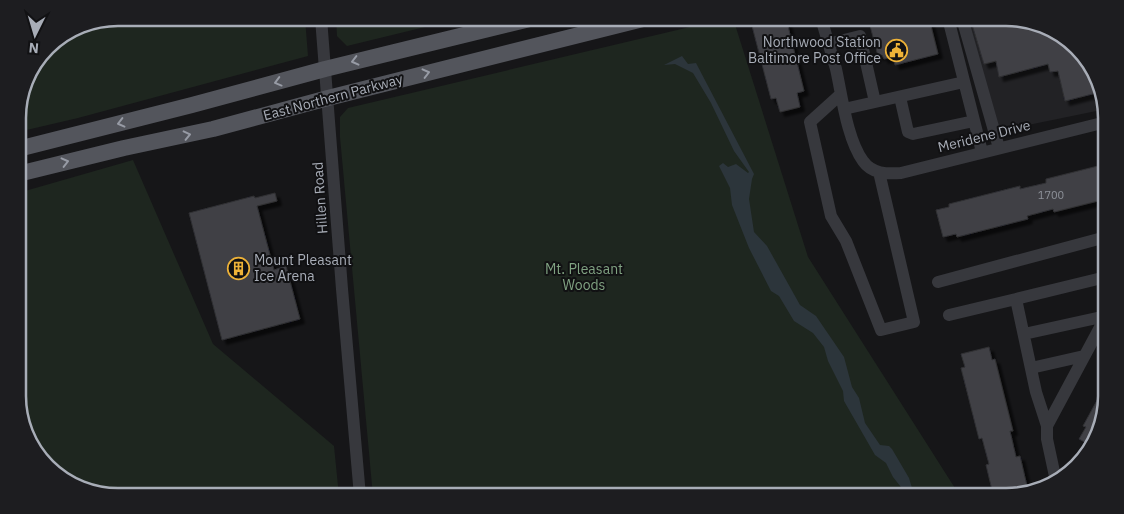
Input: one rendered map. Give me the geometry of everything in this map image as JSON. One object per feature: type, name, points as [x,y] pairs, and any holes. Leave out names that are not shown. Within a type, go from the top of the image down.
[{"type":"main road","name":"East Northern Parkway","points":[[26,147],[326,69],[501,26]]},
{"type":"main road","name":"East Northern Parkway","points":[[26,172],[105,152],[214,129],[328,98],[615,26]]},
{"type":"street","name":"Hillen Road","points":[[322,26],[340,271],[359,488]]},
{"type":"street","points":[[823,26],[841,94],[844,109],[857,150],[864,162],[875,170],[914,322],[881,330],[846,241],[831,216],[810,122],[841,94]]},
{"type":"street","points":[[950,26],[982,152]]},
{"type":"street","points":[[964,26],[999,148]]},
{"type":"street","points":[[828,44],[860,36],[875,102]]},
{"type":"street","points":[[844,109],[964,82]]},
{"type":"street","points":[[900,97],[908,132],[913,134],[974,121]]},
{"type":"street","name":"Meridene Drive","points":[[875,170],[888,174],[901,173],[1098,124]]},
{"type":"street","points":[[938,282],[1098,239]]},
{"type":"street","points":[[949,315],[1098,279]]},
{"type":"street","points":[[1016,299],[1036,392],[1048,426]]},
{"type":"street","points":[[1024,334],[1098,318]]},
{"type":"street","points":[[1054,473],[1047,439],[1048,426],[1098,331]]},
{"type":"street","points":[[1031,368],[1084,356]]},
{"type":"shaded area","points":[[968,26],[1023,28],[1041,33],[1062,45],[1079,62],[1091,83],[1097,111],[994,132]]},
{"type":"shaded area","points":[[682,56],[688,64],[696,63],[754,174],[749,199],[754,232],[767,246],[800,305],[816,316],[844,357],[852,387],[859,398],[865,423],[880,445],[889,446],[892,449],[909,478],[912,488],[902,488],[893,477],[886,463],[875,455],[844,401],[843,391],[828,361],[824,347],[813,333],[794,321],[779,296],[771,291],[749,248],[732,205],[730,188],[719,166],[723,163],[728,167],[736,164],[749,172],[734,151],[711,103],[693,73],[675,64],[664,65]]},
{"type":"green space","points":[[119,26],[306,26],[308,56],[26,130],[29,95],[33,83],[45,62],[47,60],[60,60],[60,47],[83,33],[95,29]]},
{"type":"green space","points":[[336,26],[429,26],[347,46],[337,36]]},
{"type":"green space","name":"Mt. Pleasant Woods","points":[[694,26],[736,26],[808,257],[955,488],[372,488],[340,137],[340,117],[348,108]]},
{"type":"green space","points":[[133,160],[213,344],[334,446],[338,488],[107,487],[83,481],[62,469],[53,461],[45,452],[33,431],[27,407],[26,191]]},
{"type":"building","points":[[752,26],[788,26],[804,91],[797,93],[800,107],[780,112],[776,98],[771,99]]},
{"type":"building","name":"Northwood Station Baltimore Post Office","points":[[870,26],[931,26],[938,54],[895,65],[893,57],[884,59],[882,55],[878,56]]},
{"type":"building","points":[[973,26],[1005,26],[1035,31],[1062,45],[1071,53],[1085,72],[1094,93],[1065,101],[1058,71],[1050,72],[1048,64],[999,77],[996,61],[984,64]]},
{"type":"building","points":[[1098,166],[1098,201],[1054,212],[1053,209],[1027,216],[1028,219],[957,237],[956,234],[943,237],[936,210],[949,207],[949,204],[1020,186],[1020,189],[1046,183],[1046,179]]},
{"type":"building","name":"Mount Pleasant Ice Arena","points":[[275,193],[277,201],[257,206],[274,270],[286,266],[300,319],[222,340],[189,213],[254,196],[255,198]]},
{"type":"building","points":[[989,347],[992,360],[995,359],[1013,431],[1010,431],[1016,457],[1020,456],[1027,485],[1011,488],[992,488],[986,465],[989,464],[982,438],[979,439],[961,368],[965,367],[961,354]]},
{"type":"building","points":[[1098,399],[1093,425],[1085,442],[1079,439],[1086,427],[1083,426]]},
{"type":"place","name":"Northwood Station Baltimore Post Office","points":[[897,50]]},
{"type":"place","name":"Mount Pleasant Ice Arena","points":[[238,268]]}]
